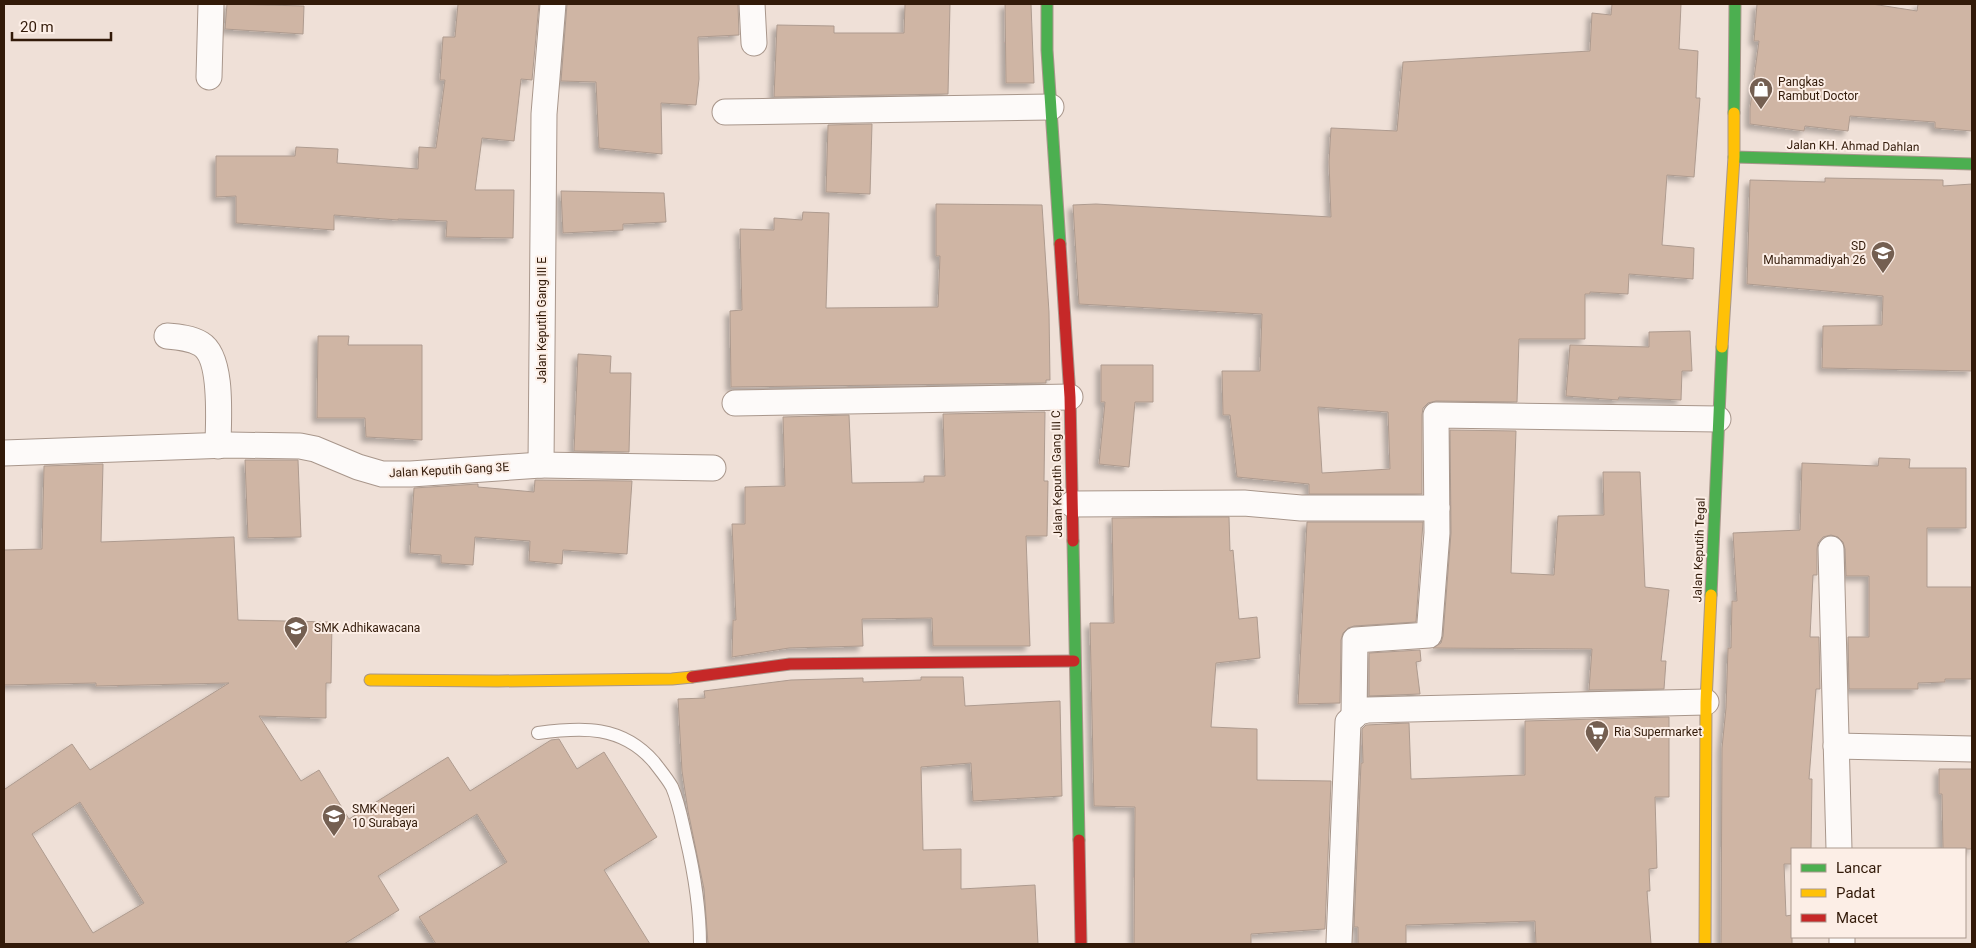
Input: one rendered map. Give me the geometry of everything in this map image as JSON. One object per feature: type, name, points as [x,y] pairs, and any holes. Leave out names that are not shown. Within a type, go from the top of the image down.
[{"type":"street","points":[[209,77],[211,4]]},
{"type":"street","name":"Jalan Keputih Gang III E","points":[[541,465],[544,114],[553,4]]},
{"type":"street","points":[[752,4],[754,43]]},
{"type":"street","name":"Jalan Keputih Gang III C","points":[[1047,4],[1051,107],[1070,397],[1081,944]]},
{"type":"street","name":"Jalan Keputih Tegal","points":[[1705,944],[1706,702],[1718,419],[1734,158],[1735,4]]},
{"type":"street","points":[[725,112],[1051,107]]},
{"type":"street","name":"Jalan KH. Ahmad Dahlan","points":[[1734,158],[1913,161],[1972,164]]},
{"type":"street","points":[[167,336],[188,339],[203,345],[208,352],[215,369],[218,446]]},
{"type":"street","points":[[735,403],[1070,397]]},
{"type":"street","points":[[1354,716],[1355,640],[1429,635],[1437,533],[1436,415],[1718,419]]},
{"type":"street","name":"Jalan Keputih Gang 3E","points":[[4,453],[218,446],[300,446],[382,474],[411,474],[541,465]]},
{"type":"street","points":[[541,465],[713,468]]},
{"type":"street","points":[[1072,504],[1235,503],[1301,508],[1437,508]]},
{"type":"street","points":[[1831,549],[1839,848]]},
{"type":"street","points":[[370,680],[672,679],[790,664],[1074,661]]},
{"type":"street","points":[[1339,942],[1348,722],[1354,716],[1367,710],[1706,702]]},
{"type":"street","points":[[1836,746],[1972,749]]},
{"type":"lane","points":[[538,733],[582,728],[620,736],[649,756],[662,771],[671,785],[677,800],[690,857],[700,930],[700,944]]},
{"type":"building","points":[[227,4],[304,6],[303,34],[225,29]]},
{"type":"building","points":[[458,4],[539,4],[532,80],[521,79],[514,141],[482,138],[475,190],[514,190],[513,238],[446,237],[447,221],[398,220],[334,215],[334,230],[236,223],[236,196],[216,197],[216,156],[295,156],[296,147],[338,149],[337,163],[418,169],[419,147],[436,148],[445,80],[440,80],[443,37],[455,37]]},
{"type":"building","points":[[567,4],[738,4],[739,35],[698,37],[699,79],[696,105],[661,103],[662,154],[599,148],[596,82],[561,81]]},
{"type":"building","points":[[905,4],[950,4],[948,94],[774,97],[777,25],[834,26],[834,33],[904,33]]},
{"type":"building","points":[[1005,4],[1031,4],[1034,83],[1006,83]]},
{"type":"building","points":[[1612,4],[1681,4],[1679,49],[1698,51],[1696,98],[1700,98],[1694,177],[1667,175],[1662,245],[1694,248],[1693,279],[1629,274],[1628,294],[1590,292],[1590,294],[1585,294],[1585,339],[1519,339],[1517,402],[1436,401],[1428,403],[1423,408],[1422,415],[1422,494],[1309,494],[1309,484],[1237,477],[1230,415],[1223,415],[1222,371],[1260,371],[1262,314],[1079,304],[1073,205],[1096,204],[1331,217],[1329,162],[1331,128],[1397,131],[1403,62],[1590,51],[1592,13],[1611,15]],"holes":[[[1318,407],[1388,412],[1390,469],[1322,473]]]},
{"type":"building","points":[[1757,4],[1872,4],[1917,11],[1918,4],[1972,4],[1972,131],[1935,128],[1935,122],[1850,116],[1848,131],[1805,126],[1804,131],[1750,124],[1750,108],[1759,41],[1754,41]]},
{"type":"building","points":[[872,124],[870,194],[826,192],[828,125]]},
{"type":"building","points":[[1825,178],[1943,180],[1943,186],[1972,184],[1972,371],[1822,368],[1823,326],[1882,325],[1883,296],[1747,284],[1750,180],[1825,182]]},
{"type":"building","points":[[561,191],[664,193],[666,222],[623,224],[623,230],[563,233]]},
{"type":"building","points":[[936,204],[1042,205],[1049,312],[1050,380],[1046,380],[1046,383],[731,387],[730,311],[742,310],[740,229],[774,230],[774,218],[802,220],[803,212],[829,213],[826,308],[938,307],[940,256],[936,256]]},
{"type":"building","points":[[1690,331],[1692,371],[1682,371],[1681,400],[1619,397],[1618,400],[1566,396],[1570,345],[1649,347],[1649,332]]},
{"type":"building","points":[[318,336],[349,336],[348,345],[422,345],[422,440],[366,437],[365,418],[317,418]]},
{"type":"building","points":[[578,354],[611,356],[610,373],[631,373],[629,452],[574,451]]},
{"type":"building","points":[[1101,365],[1153,365],[1153,402],[1135,402],[1129,467],[1099,464],[1105,402],[1101,402]]},
{"type":"building","points":[[1045,412],[1044,481],[1048,481],[1047,536],[1026,536],[1030,646],[933,646],[932,618],[862,619],[863,646],[789,648],[732,657],[733,620],[736,620],[732,524],[745,524],[745,487],[785,486],[783,417],[849,415],[852,483],[924,482],[924,476],[945,476],[943,414]]},
{"type":"building","points":[[1450,430],[1516,431],[1511,573],[1554,575],[1558,516],[1604,515],[1603,472],[1640,472],[1645,587],[1669,590],[1661,661],[1666,661],[1664,689],[1589,690],[1592,649],[1433,648],[1441,643],[1443,636],[1451,533]]},
{"type":"building","points":[[1879,458],[1910,459],[1909,468],[1966,468],[1966,528],[1927,528],[1927,587],[1972,587],[1972,679],[1945,679],[1945,682],[1918,683],[1918,689],[1849,689],[1848,637],[1869,637],[1869,576],[1846,576],[1843,542],[1838,537],[1831,535],[1823,537],[1818,543],[1817,549],[1817,575],[1813,575],[1810,637],[1819,637],[1820,689],[1816,689],[1809,779],[1812,779],[1811,848],[1791,848],[1791,864],[1784,864],[1786,916],[1791,915],[1792,944],[1721,944],[1722,748],[1726,708],[1728,648],[1731,648],[1732,601],[1737,601],[1733,533],[1800,530],[1802,463],[1878,466]]},
{"type":"building","points":[[245,460],[298,460],[301,537],[248,538]]},
{"type":"building","name":"SMK Negeri 10 Surabaya","points":[[103,464],[101,542],[234,537],[238,620],[332,622],[331,683],[326,683],[326,718],[259,716],[301,781],[319,770],[349,819],[448,757],[470,791],[551,740],[559,739],[577,769],[604,752],[657,837],[604,870],[650,944],[436,944],[419,917],[507,862],[477,814],[378,876],[399,910],[344,944],[4,944],[4,788],[72,744],[90,770],[229,683],[96,686],[96,683],[4,685],[4,550],[42,549],[44,466]],"holes":[[[80,802],[144,903],[93,933],[32,834]]]},
{"type":"building","points":[[535,480],[632,481],[627,554],[563,550],[562,564],[529,561],[530,541],[475,537],[473,565],[441,563],[441,555],[410,553],[414,488],[478,484],[478,487],[534,492]]},
{"type":"building","points":[[1229,517],[1230,551],[1233,550],[1239,619],[1257,617],[1260,658],[1216,663],[1211,727],[1257,729],[1257,780],[1331,781],[1325,929],[1251,934],[1251,944],[1134,944],[1135,807],[1094,806],[1090,623],[1114,623],[1112,518]]},
{"type":"building","points":[[1307,522],[1423,522],[1416,622],[1354,626],[1348,628],[1343,633],[1341,640],[1340,703],[1298,704]]},
{"type":"building","points":[[1420,650],[1421,661],[1416,662],[1420,694],[1369,696],[1369,653]]},
{"type":"building","points":[[921,677],[963,677],[965,706],[1060,701],[1062,796],[973,801],[971,763],[921,767],[923,850],[961,849],[961,889],[1035,885],[1038,944],[708,944],[704,889],[682,771],[678,699],[705,698],[704,691],[791,680],[863,678],[863,682],[921,680]]},
{"type":"building","points":[[1669,717],[1669,797],[1655,797],[1657,868],[1649,869],[1650,891],[1647,891],[1651,944],[1536,944],[1535,921],[1406,925],[1406,944],[1358,944],[1358,927],[1354,927],[1361,763],[1363,763],[1362,729],[1366,725],[1409,723],[1411,779],[1525,775],[1525,721]]},
{"type":"building","points":[[1939,769],[1972,769],[1972,849],[1943,848],[1942,794],[1939,794]]},
{"type":"traffic: fast","points":[[1047,4],[1047,50],[1060,244]]},
{"type":"traffic: fast","points":[[1734,113],[1735,4]]},
{"type":"traffic: fast","points":[[1734,157],[1972,164]]},
{"type":"traffic: fast","points":[[1711,595],[1722,347]]},
{"type":"traffic: fast","points":[[1073,541],[1079,840]]},
{"type":"traffic: slow","points":[[1722,347],[1734,157],[1734,113]]},
{"type":"traffic: slow","points":[[1705,944],[1706,702],[1711,595]]},
{"type":"traffic: slow","points":[[370,680],[498,681],[672,679],[692,677]]},
{"type":"traffic: jam","points":[[1060,244],[1070,397],[1073,541]]},
{"type":"traffic: jam","points":[[692,677],[790,664],[1074,661]]},
{"type":"traffic: jam","points":[[1079,840],[1081,944]]},
{"type":"place","name":"Pangkas Rambut Doctor","points":[[1761,110]]},
{"type":"place","name":"SD Muhammadiyah 26","points":[[1883,274]]},
{"type":"place","name":"SMK Adhikawacana","points":[[296,649]]},
{"type":"place","name":"Ria Supermarket","points":[[1597,753]]},
{"type":"place","name":"SMK Negeri 10 Surabaya","points":[[334,837]]}]
